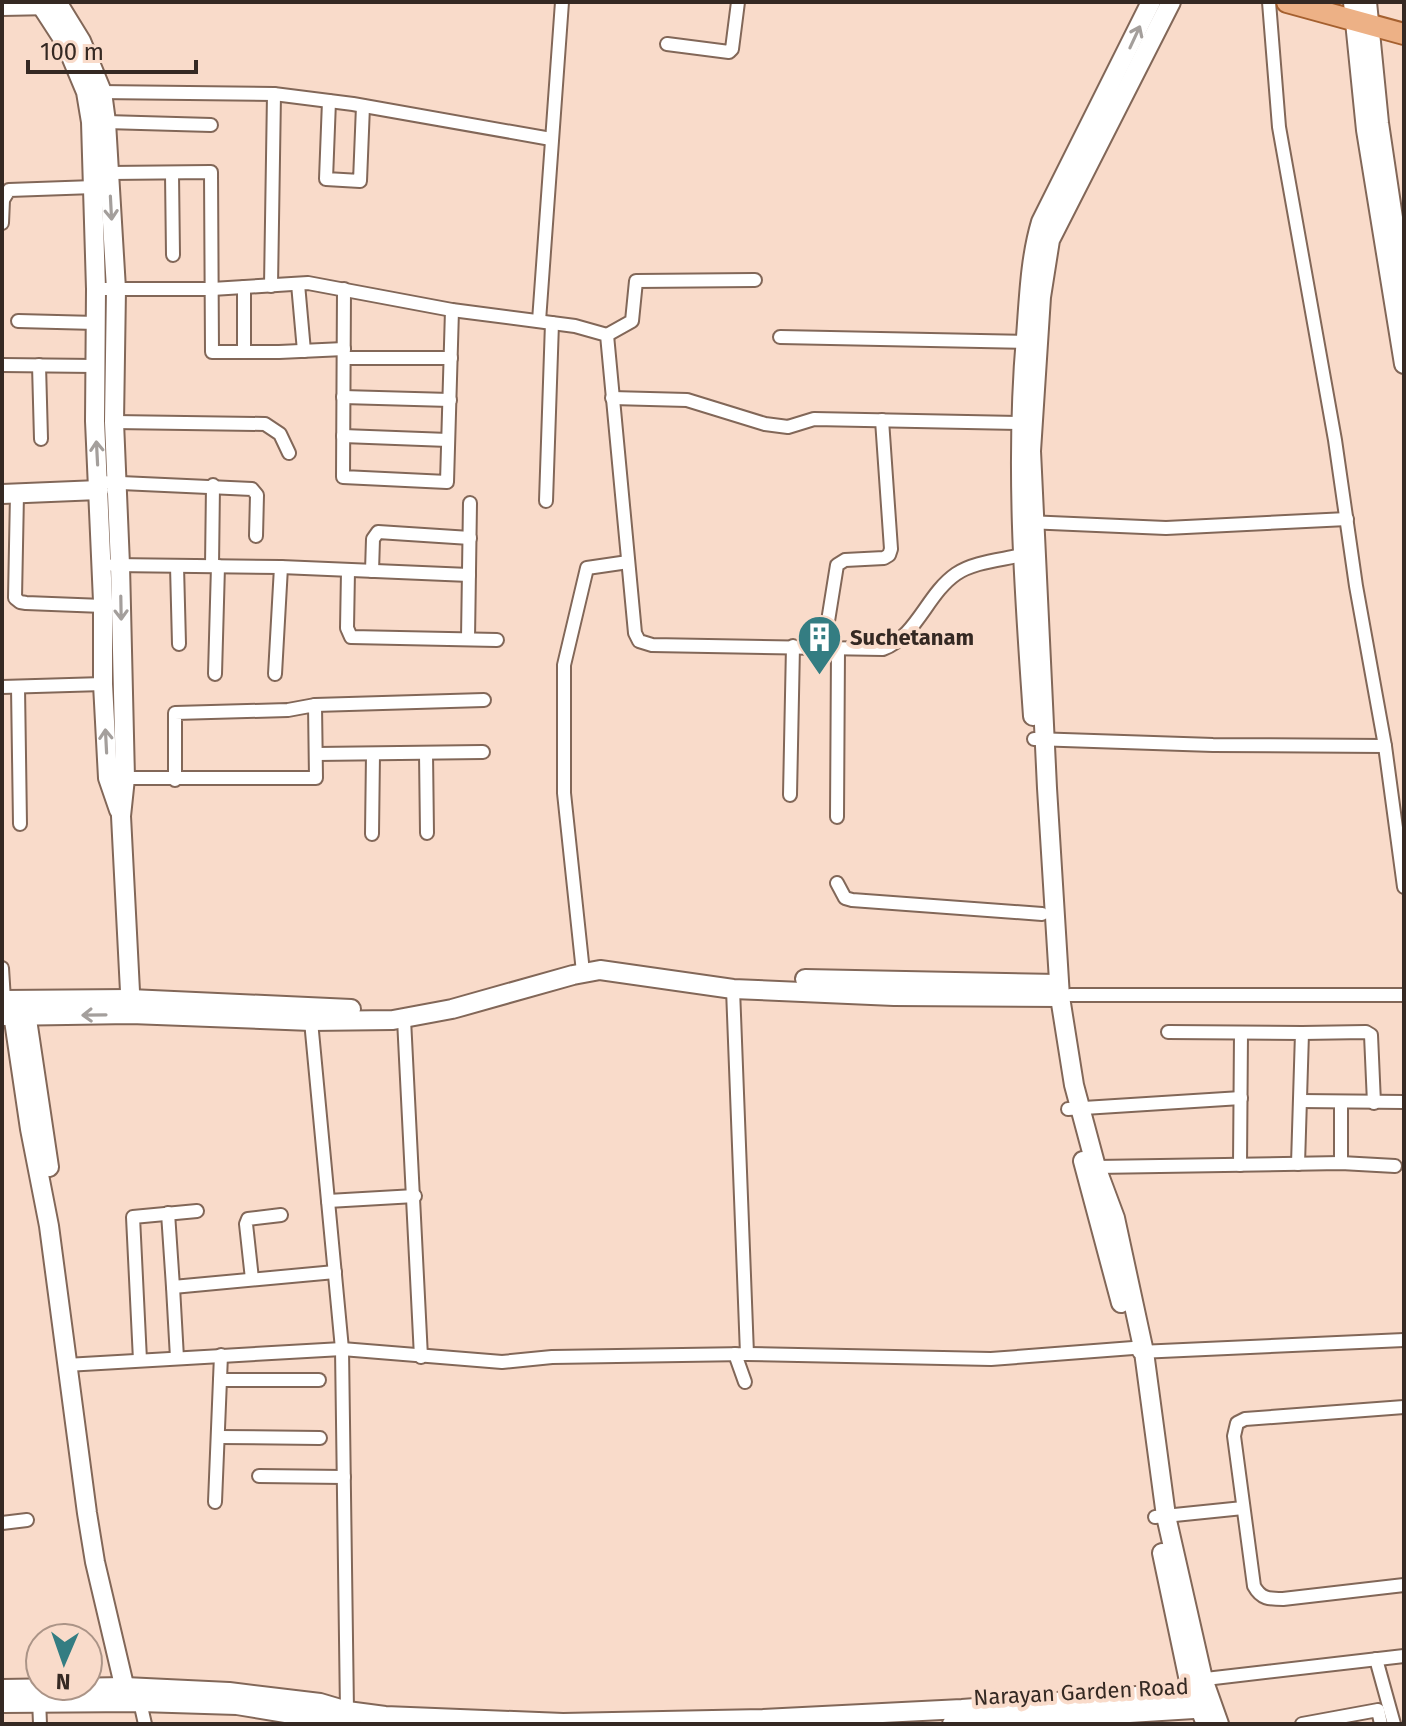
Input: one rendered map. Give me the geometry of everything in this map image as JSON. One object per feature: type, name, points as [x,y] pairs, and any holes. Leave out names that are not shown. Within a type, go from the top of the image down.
[{"type":"main road","points":[[1290,3],[1360,16],[1404,34]]},
{"type":"street","points":[[546,501],[546,322],[551,139],[562,2]]},
{"type":"street","points":[[667,44],[729,52],[732,49],[738,2]]},
{"type":"street","points":[[1057,991],[1020,423],[1032,263],[1041,222],[1151,2]]},
{"type":"street","points":[[1137,1351],[1074,1109],[1042,914],[1040,739],[1022,555],[1028,522],[1041,297],[1050,240],[1171,2]]},
{"type":"street","points":[[1269,2],[1279,127],[1385,746],[1404,887]]},
{"type":"street","points":[[1367,2],[1360,16],[1366,130],[1400,285],[1404,364]]},
{"type":"street","points":[[2,6],[49,4],[81,41],[94,92],[106,122],[116,289],[114,422],[105,485]]},
{"type":"street","points":[[94,92],[274,94],[363,106],[551,139]]},
{"type":"street","points":[[94,92],[91,122],[95,366],[111,565],[116,778]]},
{"type":"street","points":[[271,286],[274,94]]},
{"type":"street","points":[[329,101],[326,179],[360,181],[363,106]]},
{"type":"street","points":[[106,122],[211,125]]},
{"type":"street","points":[[109,173],[211,172],[212,352],[304,351],[451,358]]},
{"type":"street","points":[[172,174],[173,255]]},
{"type":"street","points":[[2,223],[3,200],[9,190],[94,187]]},
{"type":"street","points":[[96,289],[212,289],[298,284],[546,322],[607,335],[632,321],[636,281],[755,280]]},
{"type":"street","points":[[298,284],[304,351]]},
{"type":"street","points":[[244,287],[244,352]]},
{"type":"street","points":[[344,289],[343,477],[447,482],[452,310]]},
{"type":"street","points":[[18,321],[96,323]]},
{"type":"street","points":[[607,335],[635,633],[639,641],[652,645],[824,646],[868,650],[892,646],[954,575],[965,568],[1022,555]]},
{"type":"street","points":[[780,337],[1025,342]]},
{"type":"street","points":[[2,365],[95,366]]},
{"type":"street","points":[[39,365],[41,439]]},
{"type":"street","points":[[343,397],[450,400]]},
{"type":"street","points":[[612,398],[687,400],[765,424],[788,427],[814,419],[1020,423]]},
{"type":"street","points":[[824,646],[837,565],[845,560],[884,558],[891,549],[882,420]]},
{"type":"street","points":[[114,422],[265,424],[280,434],[289,453]]},
{"type":"street","points":[[343,436],[448,440]]},
{"type":"street","points":[[103,606],[26,603],[15,598],[10,494],[105,485],[213,485],[252,489],[256,492],[256,536]]},
{"type":"street","points":[[213,485],[215,674]]},
{"type":"street","points":[[468,639],[470,503]]},
{"type":"street","points":[[1028,522],[1166,528],[1347,519]]},
{"type":"street","points":[[372,571],[373,539],[378,532],[470,538]]},
{"type":"street","points":[[582,966],[564,793],[564,665],[587,568],[628,562]]},
{"type":"street","points":[[111,565],[281,567],[469,575]]},
{"type":"street","points":[[111,565],[103,606],[103,684],[121,816],[131,1007]]},
{"type":"street","points":[[177,566],[179,644]]},
{"type":"street","points":[[275,674],[281,567]]},
{"type":"street","points":[[348,571],[347,628],[351,637],[497,640]]},
{"type":"street","points":[[790,795],[793,646]]},
{"type":"street","points":[[837,817],[838,649]]},
{"type":"street","points":[[2,687],[103,684]]},
{"type":"street","points":[[18,687],[20,824]]},
{"type":"street","points":[[175,780],[175,713],[484,700]]},
{"type":"street","points":[[116,778],[316,778],[315,705]]},
{"type":"street","points":[[1040,739],[1213,745],[1385,746]]},
{"type":"street","points":[[316,754],[483,752]]},
{"type":"street","points":[[426,753],[427,833]]},
{"type":"street","points":[[372,834],[373,754]]},
{"type":"street","points":[[837,883],[845,898],[852,900],[1042,914]]},
{"type":"street","points":[[131,1007],[311,1021],[404,1019],[452,1009],[603,960],[747,978],[1057,991],[1404,995]]},
{"type":"street","points":[[12,1007],[398,1010],[582,966],[733,989],[894,996],[1057,991]]},
{"type":"street","points":[[2,968],[62,1247],[72,1364],[72,1420],[95,1562],[132,1694],[145,1724]]},
{"type":"street","points":[[733,989],[741,1354],[745,1382]]},
{"type":"street","points":[[404,1019],[421,1357]]},
{"type":"street","points":[[311,1021],[342,1349],[350,1718]]},
{"type":"street","points":[[1168,1032],[1366,1032],[1371,1035],[1374,1103]]},
{"type":"street","points":[[1240,1165],[1241,1033]]},
{"type":"street","points":[[1298,1164],[1302,1033]]},
{"type":"street","points":[[1074,1109],[1241,1098]]},
{"type":"street","points":[[1300,1101],[1404,1102]]},
{"type":"street","points":[[1341,1103],[1341,1163]]},
{"type":"street","points":[[1074,1109],[1115,1218],[1160,1516],[1204,1701]]},
{"type":"street","points":[[1096,1167],[1341,1163],[1395,1166]]},
{"type":"street","points":[[328,1201],[415,1196]]},
{"type":"street","points":[[140,1360],[133,1217],[197,1211]]},
{"type":"street","points":[[168,1213],[177,1358]]},
{"type":"street","points":[[252,1279],[248,1219],[281,1215]]},
{"type":"street","points":[[173,1287],[335,1272]]},
{"type":"street","points":[[72,1364],[342,1349],[502,1362],[568,1357],[741,1354],[991,1359],[1404,1340]]},
{"type":"street","points":[[215,1502],[221,1355]]},
{"type":"street","points":[[220,1380],[319,1380]]},
{"type":"street","points":[[1404,1407],[1252,1418],[1237,1423],[1234,1436],[1254,1586],[1264,1598],[1283,1599],[1404,1585]]},
{"type":"street","points":[[218,1437],[320,1438]]},
{"type":"street","points":[[259,1476],[344,1477]]},
{"type":"street","points":[[1160,1516],[1243,1508]]},
{"type":"street","points":[[2,1523],[27,1520]]},
{"type":"street","points":[[132,1694],[237,1705],[326,1723],[385,1716],[548,1722],[719,1721],[1204,1701],[1376,1659],[1404,1656]]},
{"type":"street","points":[[1376,1659],[1394,1724]]},
{"type":"street","points":[[2,1689],[24,1693]]},
{"type":"street","points":[[104,1694],[229,1692],[320,1703],[350,1718]]},
{"type":"street","points":[[2,1703],[24,1698]]},
{"type":"street","name":"Narayan Garden Road","points":[[952,1724],[1204,1701]]},
{"type":"street","points":[[39,1702],[40,1724]]},
{"type":"street","points":[[320,1703],[326,1723]]},
{"type":"street","points":[[1302,1724],[1378,1710],[1381,1724]]},
{"type":"place","name":"Suchetanam","points":[[819,676]]}]
